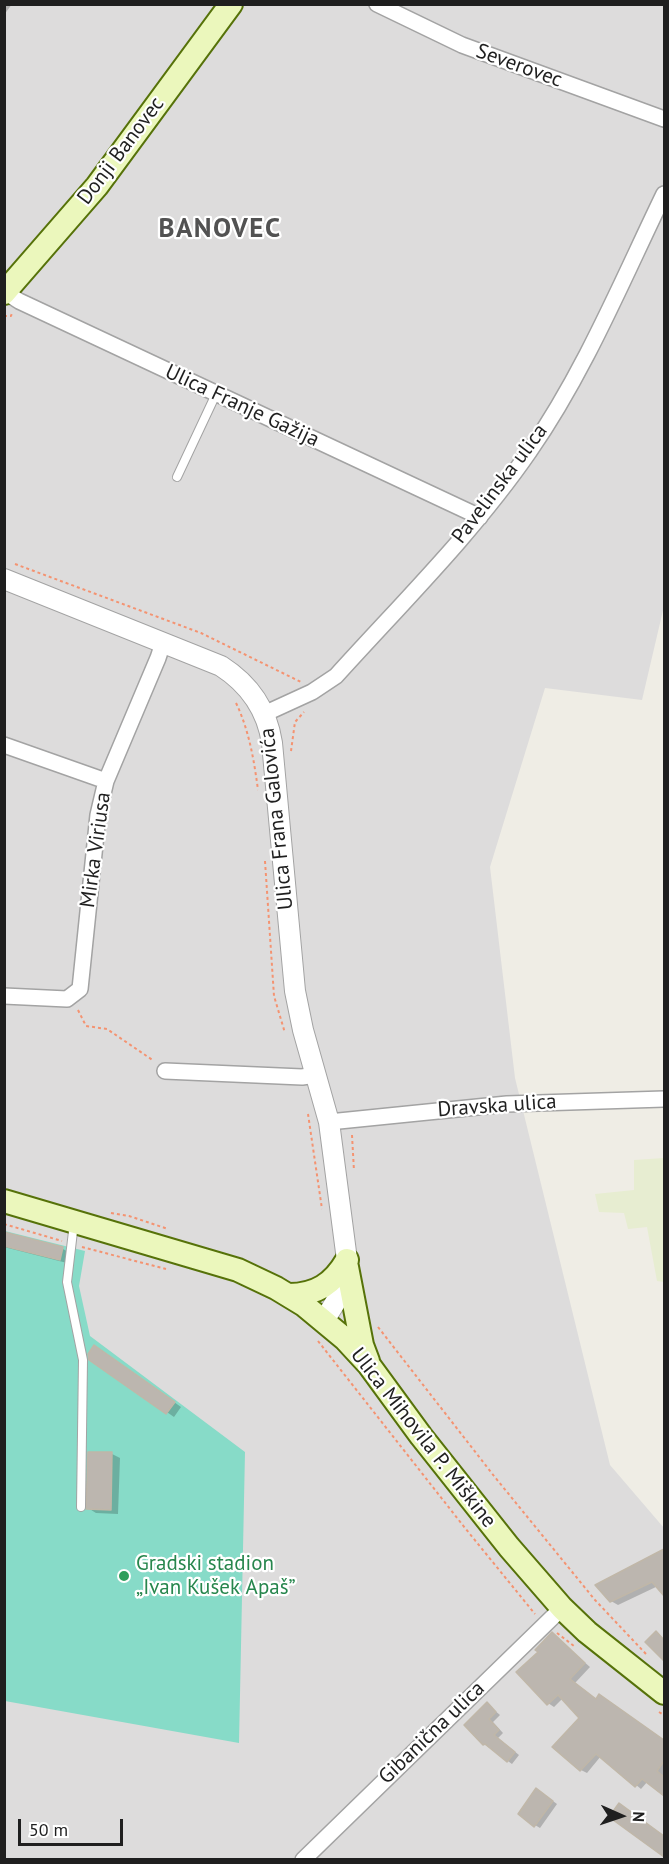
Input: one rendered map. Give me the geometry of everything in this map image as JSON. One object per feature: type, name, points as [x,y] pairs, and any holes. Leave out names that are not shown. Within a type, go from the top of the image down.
[{"type":"main road","name":"Donji Banovec","points":[[5,292],[97,186],[231,4]]},
{"type":"main road","name":"Ulica Mihovila P. Miškine","points":[[4,1201],[238,1270],[289,1295],[319,1329],[369,1365],[435,1455],[509,1547],[554,1616],[596,1639],[660,1701]]},
{"type":"main road","points":[[289,1295],[308,1294],[321,1289],[347,1264]]},
{"type":"main road","points":[[347,1264],[362,1345],[369,1365]]},
{"type":"street","name":"Severovec","points":[[377,4],[462,45],[664,119]]},
{"type":"street","name":"Pavelinska ulica","points":[[264,714],[312,692],[336,676],[480,517],[529,452],[574,380],[664,194]]},
{"type":"street","name":"Ulica Franje Gažija","points":[[5,292],[19,301],[480,517]]},
{"type":"street","name":"Ulica Frana Galovića","points":[[9,571],[229,672],[251,692],[264,714],[272,743],[294,991],[329,1122],[347,1264],[342,1290],[319,1329]]},
{"type":"street","name":"Mirka Viriusa","points":[[4,996],[67,999],[80,988],[93,849],[106,781],[163,643]]},
{"type":"street","points":[[4,745],[106,781]]},
{"type":"street","points":[[165,1071],[316,1076]]},
{"type":"street","name":"Dravska ulica","points":[[329,1122],[507,1104],[664,1099]]},
{"type":"street","name":"Gibanična ulica","points":[[303,1860],[554,1616]]},
{"type":"lane","points":[[177,477],[216,394]]},
{"type":"lane","points":[[75,1221],[67,1282],[83,1360],[81,1507]]},
{"type":"path","points":[[9,571],[201,633],[306,684]]},
{"type":"path","points":[[235,701],[250,747],[258,791]]},
{"type":"path","points":[[264,851],[274,996],[288,1040]]},
{"type":"path","points":[[76,1005],[86,1026],[107,1029],[165,1071]]},
{"type":"path","points":[[307,1106],[323,1214]]},
{"type":"path","points":[[4,1224],[166,1269]]},
{"type":"path","points":[[319,1329],[465,1528],[536,1616],[554,1616],[576,1648]]},
{"type":"path","points":[[660,1701],[664,1715]]},
{"type":"shaded area","points":[[5,5],[664,5],[664,606],[642,700],[545,688],[490,867],[515,1078],[610,1465],[664,1528],[664,1859],[5,1860]]},
{"type":"shaded area","name":"Gradski stadion „Ivan Kušek Apaš”","points":[[5,1231],[85,1251],[79,1286],[90,1336],[245,1452],[239,1743],[5,1701]]},
{"type":"green space","points":[[664,1158],[664,1282],[657,1281],[647,1227],[628,1229],[624,1213],[599,1212],[595,1194],[634,1190],[634,1160]]},
{"type":"building","points":[[4,1232],[63,1247],[60,1260],[4,1246]]},
{"type":"building","points":[[94,1345],[175,1402],[166,1414],[89,1360],[88,1354]]},
{"type":"building","points":[[88,1452],[112,1452],[111,1510],[86,1509]]},
{"type":"building","points":[[664,1549],[664,1596],[652,1582],[610,1602],[595,1585]]},
{"type":"building","points":[[656,1631],[664,1640],[664,1661],[645,1642]]},
{"type":"building","points":[[552,1632],[585,1663],[570,1679],[596,1699],[599,1694],[664,1740],[664,1761],[657,1771],[664,1777],[664,1796],[642,1779],[635,1787],[596,1754],[580,1771],[552,1747],[579,1718],[558,1695],[547,1705],[516,1672],[538,1652],[535,1650]]},
{"type":"building","points":[[487,1702],[496,1712],[489,1719],[499,1730],[494,1735],[515,1752],[507,1762],[485,1744],[483,1745],[464,1725]]},
{"type":"building","points":[[536,1788],[553,1801],[534,1827],[518,1814]]},
{"type":"building","points":[[619,1803],[664,1836],[664,1857],[609,1817]]},
{"type":"place","name":"Gradski stadion „Ivan Kušek Apaš”","points":[[124,1576]]},
{"type":"district","name":"BANOVEC","points":[[220,229]]}]
